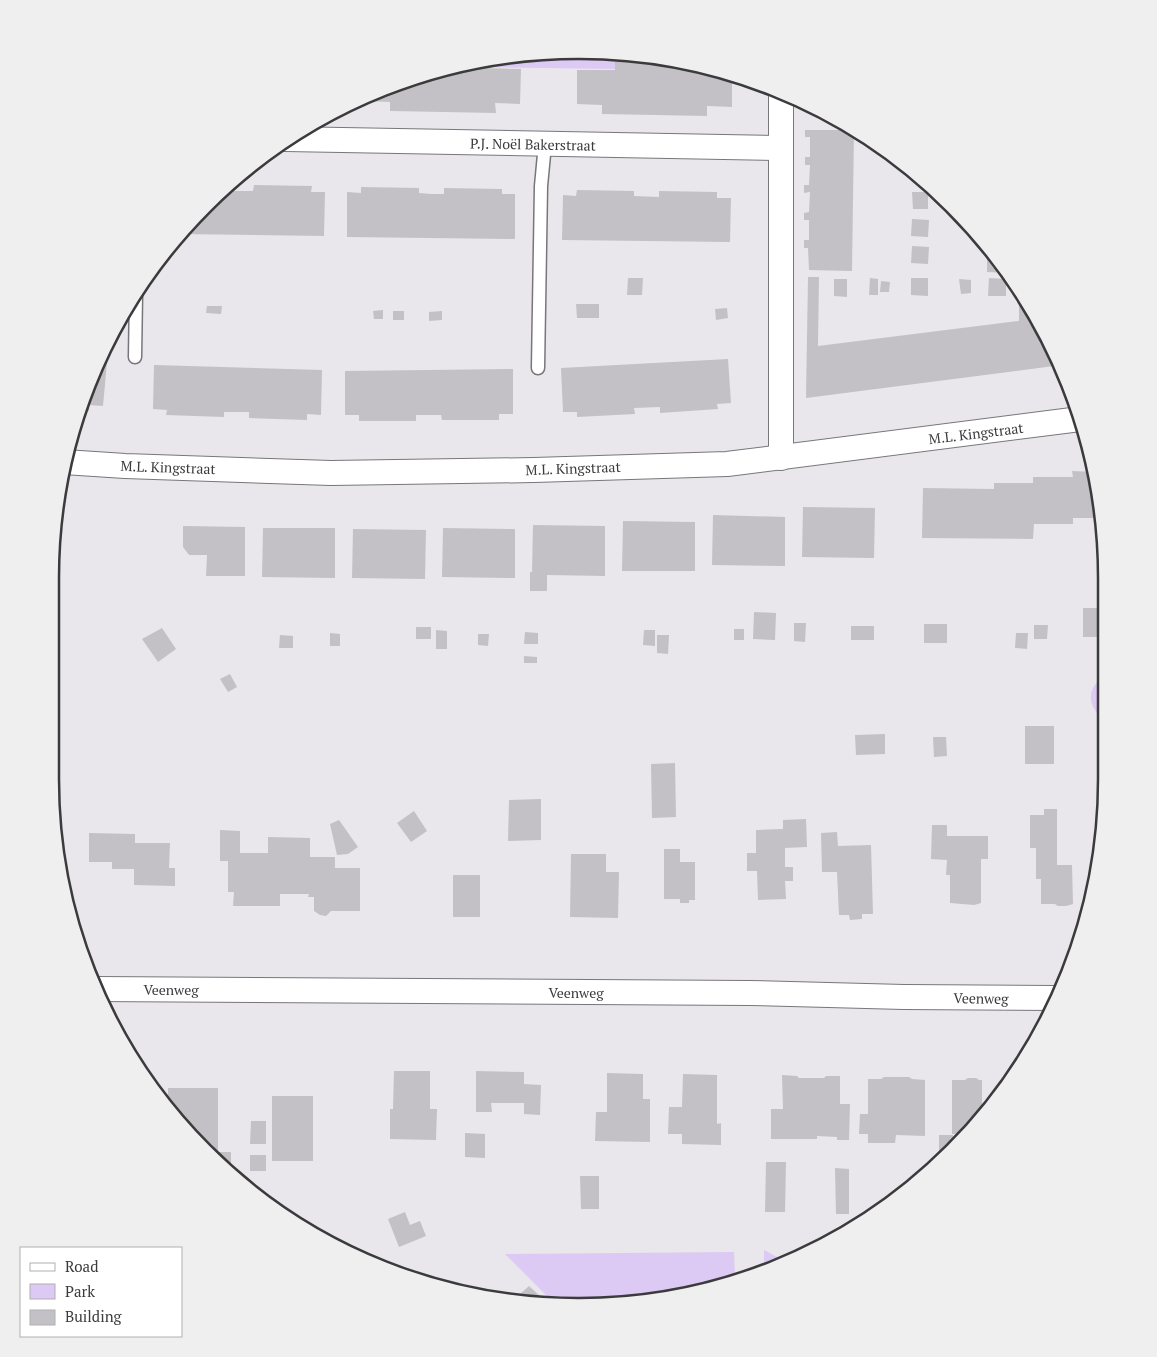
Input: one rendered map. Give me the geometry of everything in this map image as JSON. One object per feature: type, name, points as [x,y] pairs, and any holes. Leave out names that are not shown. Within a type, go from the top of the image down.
[{"type":"street","points":[[781,100],[781,458]]},
{"type":"street","name":"P.J. Noël Bakerstraat","points":[[302,138],[780,148]]},
{"type":"street","name":"M.L. Kingstraat","points":[[72,463],[330,473],[727,464],[1074,420]]},
{"type":"street","name":"Veenweg","points":[[103,989],[750,993],[1050,998]]},
{"type":"lane","points":[[538,368],[541,186],[545,144]]},
{"type":"lane","points":[[135,357],[136,306]]},
{"type":"green space","points":[[578,59],[615,60],[615,69],[488,67],[511,63]]},
{"type":"green space","points":[[1098,681],[1098,714],[1091,700],[1092,690]]},
{"type":"green space","points":[[764,1250],[779,1258],[777,1259],[764,1264]]},
{"type":"green space","points":[[734,1252],[735,1274],[713,1281],[646,1294],[612,1297],[548,1297],[505,1254]]},
{"type":"building","points":[[615,60],[646,63],[713,76],[732,82],[732,107],[707,106],[707,116],[602,114],[602,105],[577,104],[577,70],[615,70]]},
{"type":"building","points":[[483,68],[521,69],[520,104],[495,103],[496,113],[390,111],[390,102],[373,101],[411,86],[444,76]]},
{"type":"building","points":[[805,130],[841,130],[854,138],[852,271],[809,270],[808,248],[804,248],[804,240],[809,240],[809,220],[804,220],[804,213],[809,212],[810,192],[804,193],[804,185],[809,185],[810,165],[805,165],[805,157],[810,157],[810,137],[805,137]]},
{"type":"building","points":[[254,185],[312,186],[311,192],[325,192],[324,236],[190,234],[233,191],[253,191]]},
{"type":"building","points":[[361,187],[419,188],[419,193],[431,194],[444,194],[444,188],[502,189],[502,194],[515,194],[515,239],[347,237],[347,192],[361,193]]},
{"type":"building","points":[[577,190],[634,191],[634,196],[659,197],[659,191],[717,192],[717,198],[731,198],[730,242],[562,240],[563,195],[576,196]]},
{"type":"building","points":[[912,192],[925,192],[928,194],[928,209],[913,209]]},
{"type":"building","points":[[912,219],[929,220],[928,237],[911,236]]},
{"type":"building","points":[[912,246],[929,247],[928,264],[911,263]]},
{"type":"building","points":[[987,257],[999,273],[987,272]]},
{"type":"building","points":[[808,277],[819,277],[818,346],[1019,321],[1019,303],[1053,366],[806,398]]},
{"type":"building","points":[[628,278],[643,278],[642,295],[627,295]]},
{"type":"building","points":[[870,278],[878,279],[878,295],[869,295]]},
{"type":"building","points":[[911,278],[928,278],[928,296],[911,295]]},
{"type":"building","points":[[989,278],[1003,279],[1006,283],[1006,296],[988,296]]},
{"type":"building","points":[[834,279],[847,279],[847,297],[834,296]]},
{"type":"building","points":[[959,279],[971,280],[971,293],[961,294]]},
{"type":"building","points":[[881,281],[890,282],[889,292],[880,292]]},
{"type":"building","points":[[576,304],[599,304],[599,318],[577,318]]},
{"type":"building","points":[[207,306],[222,306],[221,314],[206,313]]},
{"type":"building","points":[[727,308],[728,318],[716,320],[715,309]]},
{"type":"building","points":[[383,310],[383,319],[374,319],[373,311]]},
{"type":"building","points":[[393,311],[404,311],[404,320],[393,320]]},
{"type":"building","points":[[442,311],[442,320],[429,321],[429,312]]},
{"type":"building","points":[[728,359],[731,403],[717,404],[718,409],[660,413],[660,407],[634,408],[635,414],[577,417],[577,412],[563,412],[561,368]]},
{"type":"building","points":[[107,362],[103,406],[89,405],[89,411],[86,411]]},
{"type":"building","points":[[154,365],[322,370],[321,415],[307,414],[307,420],[249,418],[249,412],[224,412],[224,417],[166,415],[167,410],[153,409]]},
{"type":"building","points":[[513,369],[513,414],[499,414],[499,420],[442,420],[441,415],[416,415],[416,421],[359,421],[359,415],[345,415],[345,371]]},
{"type":"building","points":[[1072,471],[1087,472],[1095,518],[1073,518],[1073,524],[1034,524],[1033,539],[922,538],[923,488],[994,489],[994,483],[1033,483],[1033,477],[1073,477]]},
{"type":"building","points":[[803,507],[875,508],[874,558],[802,557]]},
{"type":"building","points":[[713,515],[785,517],[785,566],[712,565]]},
{"type":"building","points":[[623,521],[695,522],[695,571],[622,571]]},
{"type":"building","points":[[533,525],[605,526],[605,576],[547,575],[547,591],[530,591]]},
{"type":"building","points":[[183,526],[245,527],[245,576],[206,576],[207,555],[189,555],[183,547]]},
{"type":"building","points":[[263,528],[335,528],[335,578],[262,577]]},
{"type":"building","points":[[443,528],[515,529],[515,578],[442,577]]},
{"type":"building","points":[[353,529],[426,530],[425,579],[352,578]]},
{"type":"building","points":[[1083,608],[1098,608],[1098,637],[1083,637]]},
{"type":"building","points":[[754,612],[776,613],[775,640],[753,639]]},
{"type":"building","points":[[794,623],[806,623],[805,642],[794,641]]},
{"type":"building","points":[[924,624],[947,624],[947,643],[924,643]]},
{"type":"building","points":[[1034,625],[1048,625],[1047,639],[1034,639]]},
{"type":"building","points":[[851,626],[874,626],[874,640],[851,640]]},
{"type":"building","points":[[416,627],[431,627],[431,639],[416,639]]},
{"type":"building","points":[[162,628],[176,649],[158,662],[142,639]]},
{"type":"building","points":[[734,629],[744,629],[744,640],[734,640]]},
{"type":"building","points":[[436,630],[447,631],[447,649],[436,649]]},
{"type":"building","points":[[644,630],[655,630],[655,646],[643,645]]},
{"type":"building","points":[[525,632],[538,633],[538,644],[524,644]]},
{"type":"building","points":[[330,633],[340,634],[340,646],[330,646]]},
{"type":"building","points":[[1016,633],[1028,633],[1027,649],[1015,648]]},
{"type":"building","points":[[478,634],[489,634],[488,646],[478,645]]},
{"type":"building","points":[[280,635],[293,636],[293,648],[279,648]]},
{"type":"building","points":[[657,635],[669,635],[668,654],[657,653]]},
{"type":"building","points":[[524,656],[537,657],[537,663],[524,663]]},
{"type":"building","points":[[230,674],[237,687],[228,692],[220,679]]},
{"type":"building","points":[[1025,726],[1054,726],[1054,764],[1025,764]]},
{"type":"building","points":[[885,734],[885,754],[856,755],[855,735]]},
{"type":"building","points":[[933,737],[946,737],[947,756],[934,757]]},
{"type":"building","points":[[675,763],[676,817],[652,818],[651,764]]},
{"type":"building","points":[[541,799],[541,840],[508,841],[509,800]]},
{"type":"building","points":[[1044,809],[1057,809],[1057,865],[1072,865],[1073,904],[1066,906],[1041,904],[1041,879],[1036,879],[1036,848],[1030,848],[1030,815],[1044,815]]},
{"type":"building","points":[[414,811],[427,831],[411,842],[397,823]]},
{"type":"building","points":[[806,819],[807,847],[785,848],[785,867],[793,867],[793,881],[785,881],[786,899],[758,900],[757,871],[747,871],[747,853],[756,853],[756,830],[783,829],[783,820]]},
{"type":"building","points":[[339,820],[358,847],[348,854],[337,855],[330,824]]},
{"type":"building","points":[[932,825],[947,825],[947,836],[988,836],[988,859],[981,859],[981,903],[974,905],[950,903],[950,875],[946,875],[947,860],[931,859]]},
{"type":"building","points":[[220,830],[240,831],[240,853],[268,853],[268,837],[310,838],[310,857],[335,857],[335,868],[360,868],[360,911],[331,911],[326,916],[320,915],[314,911],[314,897],[308,897],[309,894],[280,894],[280,906],[233,906],[234,892],[228,892],[228,861],[220,861]]},
{"type":"building","points":[[837,832],[838,846],[871,845],[873,914],[862,914],[862,919],[850,920],[849,915],[839,915],[837,872],[822,872],[821,833]]},
{"type":"building","points":[[89,833],[135,834],[135,843],[170,843],[169,868],[175,868],[175,886],[134,885],[134,869],[112,869],[112,862],[89,862]]},
{"type":"building","points":[[664,849],[680,849],[680,862],[695,862],[695,900],[689,900],[689,903],[680,903],[680,899],[664,899]]},
{"type":"building","points":[[571,854],[606,854],[606,872],[619,872],[618,918],[570,917]]},
{"type":"building","points":[[453,875],[480,875],[480,917],[453,917]]},
{"type":"building","points":[[394,1071],[430,1071],[430,1109],[437,1109],[436,1140],[390,1139],[390,1109],[393,1109]]},
{"type":"building","points":[[476,1071],[524,1072],[524,1084],[541,1085],[540,1115],[524,1114],[524,1103],[491,1103],[492,1112],[476,1112]]},
{"type":"building","points":[[607,1073],[643,1074],[643,1099],[650,1099],[650,1142],[595,1141],[596,1112],[607,1112]]},
{"type":"building","points":[[683,1074],[717,1075],[717,1124],[721,1123],[721,1145],[682,1144],[682,1134],[668,1134],[669,1107],[682,1107]]},
{"type":"building","points":[[782,1075],[797,1076],[799,1078],[840,1076],[840,1104],[850,1104],[849,1140],[817,1136],[817,1139],[771,1139],[771,1109],[783,1109]]},
{"type":"building","points":[[884,1077],[909,1077],[925,1080],[925,1136],[896,1135],[895,1143],[868,1143],[868,1134],[859,1134],[860,1114],[868,1114],[868,1079],[881,1079]]},
{"type":"building","points":[[976,1078],[982,1080],[982,1106],[957,1134],[952,1134],[952,1080]]},
{"type":"building","points":[[168,1088],[218,1088],[218,1152],[231,1152],[231,1164],[211,1146],[168,1097]]},
{"type":"building","points":[[272,1096],[313,1096],[313,1161],[272,1161]]},
{"type":"building","points":[[251,1121],[266,1121],[266,1144],[250,1144]]},
{"type":"building","points":[[465,1133],[485,1134],[485,1158],[465,1157]]},
{"type":"building","points":[[939,1135],[953,1135],[953,1138],[939,1152]]},
{"type":"building","points":[[250,1155],[266,1155],[266,1171],[250,1171]]},
{"type":"building","points":[[766,1162],[786,1162],[785,1212],[765,1212]]},
{"type":"building","points":[[835,1168],[849,1169],[849,1214],[836,1214]]},
{"type":"building","points":[[580,1176],[599,1176],[599,1209],[581,1209]]},
{"type":"building","points":[[405,1212],[410,1225],[420,1221],[426,1236],[399,1247],[388,1219]]},
{"type":"building","points":[[529,1286],[540,1296],[539,1297],[519,1295]]}]
